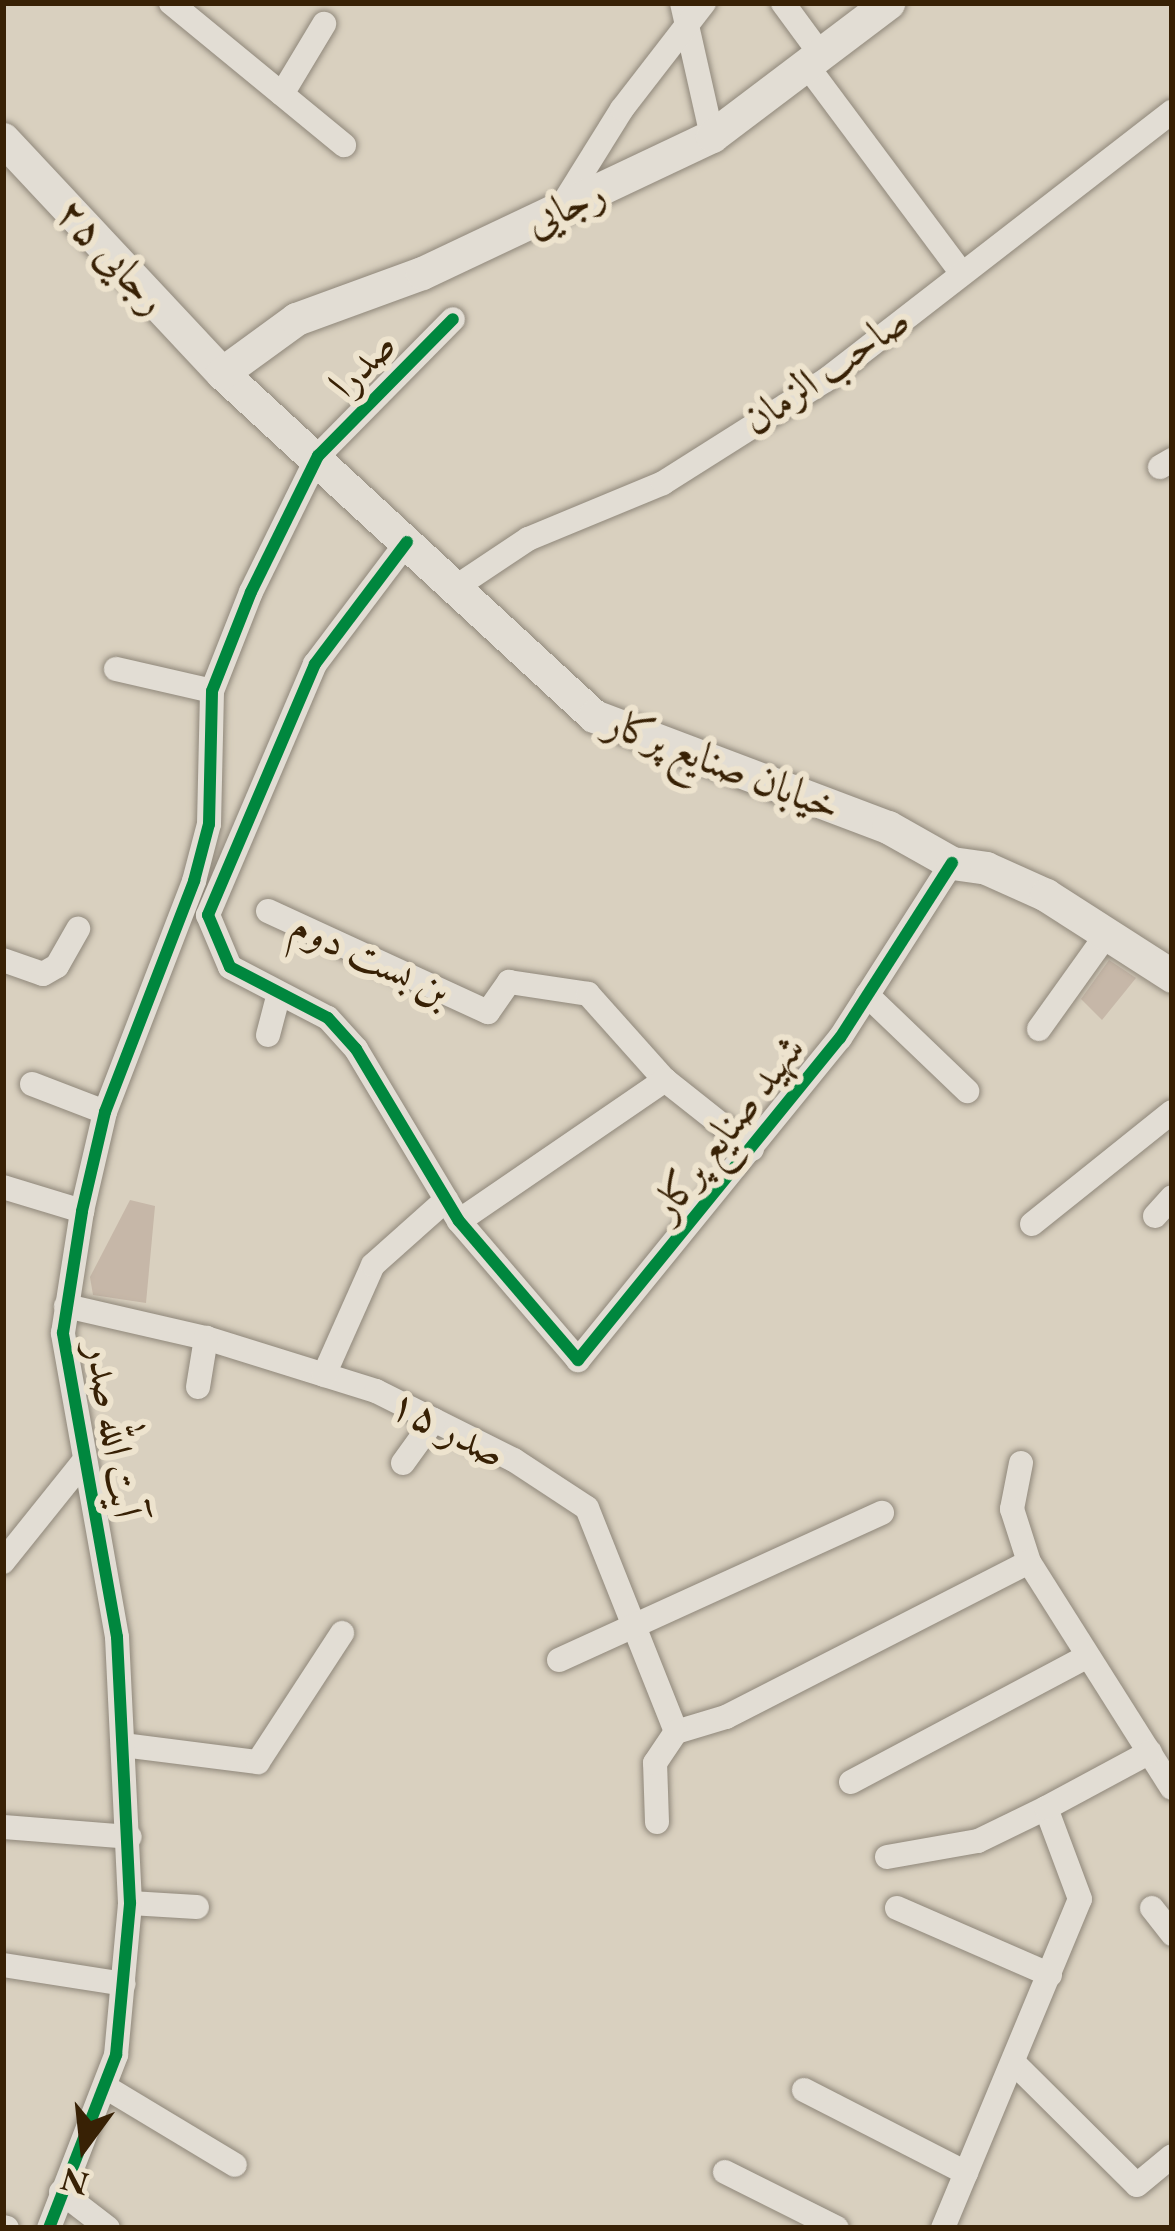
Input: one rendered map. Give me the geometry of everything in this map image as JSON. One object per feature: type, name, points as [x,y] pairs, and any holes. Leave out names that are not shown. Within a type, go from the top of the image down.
[{"type":"street","points":[[171,3],[344,145]]},
{"type":"street","points":[[558,211],[685,14],[704,3]]},
{"type":"street","points":[[783,3],[812,57],[961,272]]},
{"type":"street","name":"رجایی","points":[[222,373],[296,319],[422,273],[712,136],[888,3]]},
{"type":"street","points":[[685,14],[712,136]]},
{"type":"street","points":[[282,94],[324,24]]},
{"type":"street","name":"صاحب الزمان","points":[[456,587],[528,539],[663,484],[826,380],[1172,112]]},
{"type":"street","name":"رجایی ۲۵","points":[[3,139],[222,373]]},
{"type":"street","name":"صدرا","points":[[318,457],[453,319]]},
{"type":"street","name":"خیابان صنایع پرکار","points":[[222,373],[594,716],[888,827],[952,863],[1006,877],[1172,976]]},
{"type":"street","name":"آیت الله صدر","points":[[49,2228],[107,2088],[124,1984],[130,1903],[117,1637],[63,1333],[66,1306],[105,1112],[204,843],[212,692],[318,457]]},
{"type":"street","points":[[407,542],[314,664],[208,915],[230,967],[328,1018],[356,1049],[453,1210]]},
{"type":"street","points":[[116,669],[212,692]]},
{"type":"street","name":"شهید صنایع پرکار","points":[[453,1210],[578,1360],[752,1149],[867,995],[952,863]]},
{"type":"street","name":"بن بست دوم","points":[[268,911],[488,1012],[509,982],[568,985],[588,994],[665,1080],[752,1149]]},
{"type":"street","points":[[3,960],[43,974],[57,966],[77,929]]},
{"type":"street","points":[[1040,1029],[1107,934]]},
{"type":"street","name":"بن بست دوم","points":[[268,1035],[279,993]]},
{"type":"street","points":[[867,995],[968,1091]]},
{"type":"street","points":[[324,1375],[373,1265],[453,1210],[665,1080]]},
{"type":"street","points":[[32,1084],[105,1112]]},
{"type":"street","points":[[1032,1224],[1172,1112]]},
{"type":"street","points":[[3,1187],[82,1211]]},
{"type":"street","name":"صدر ۱۵","points":[[66,1306],[206,1338],[324,1375],[434,1420],[586,1508],[676,1732]]},
{"type":"street","points":[[198,1387],[206,1338]]},
{"type":"street","points":[[403,1463],[434,1420]]},
{"type":"street","points":[[3,1562],[84,1461]]},
{"type":"street","points":[[1022,1463],[1012,1508],[1029,1562],[1172,1788]]},
{"type":"street","points":[[559,1660],[633,1622],[882,1514]]},
{"type":"street","points":[[657,1822],[656,1762],[676,1732],[726,1717],[1029,1562]]},
{"type":"street","points":[[123,1744],[258,1762],[342,1633]]},
{"type":"street","points":[[851,1782],[1086,1657]]},
{"type":"street","points":[[887,1857],[978,1841],[1150,1752]]},
{"type":"street","points":[[944,2228],[1016,2065],[1080,1899],[1046,1808]]},
{"type":"street","points":[[3,1828],[130,1837]]},
{"type":"street","points":[[130,1903],[197,1906]]},
{"type":"street","points":[[897,1908],[1050,1976]]},
{"type":"street","points":[[1152,1908],[1172,1934]]},
{"type":"street","points":[[3,1965],[124,1984]]},
{"type":"street","points":[[1016,2065],[1137,2185],[1172,2156]]},
{"type":"street","points":[[107,2088],[235,2165]]},
{"type":"street","points":[[804,2090],[966,2173]]},
{"type":"street","points":[[725,2172],[837,2228]]},
{"type":"street","points":[[61,2192],[107,2228]]},
{"type":"building","points":[[1109,960],[1136,978],[1102,1020],[1081,999]]},
{"type":"building","points":[[130,1200],[155,1206],[146,1303],[93,1295],[90,1277]]},
{"type":"cycle path","points":[[49,2228],[116,2055],[130,1903],[117,1637],[63,1333],[82,1211],[105,1112],[194,881],[209,824],[212,691],[251,592],[318,456],[453,319]]},
{"type":"cycle path","points":[[407,542],[315,664],[208,915],[230,967],[328,1018],[356,1049],[459,1221],[578,1360],[840,1038],[952,863]]}]
